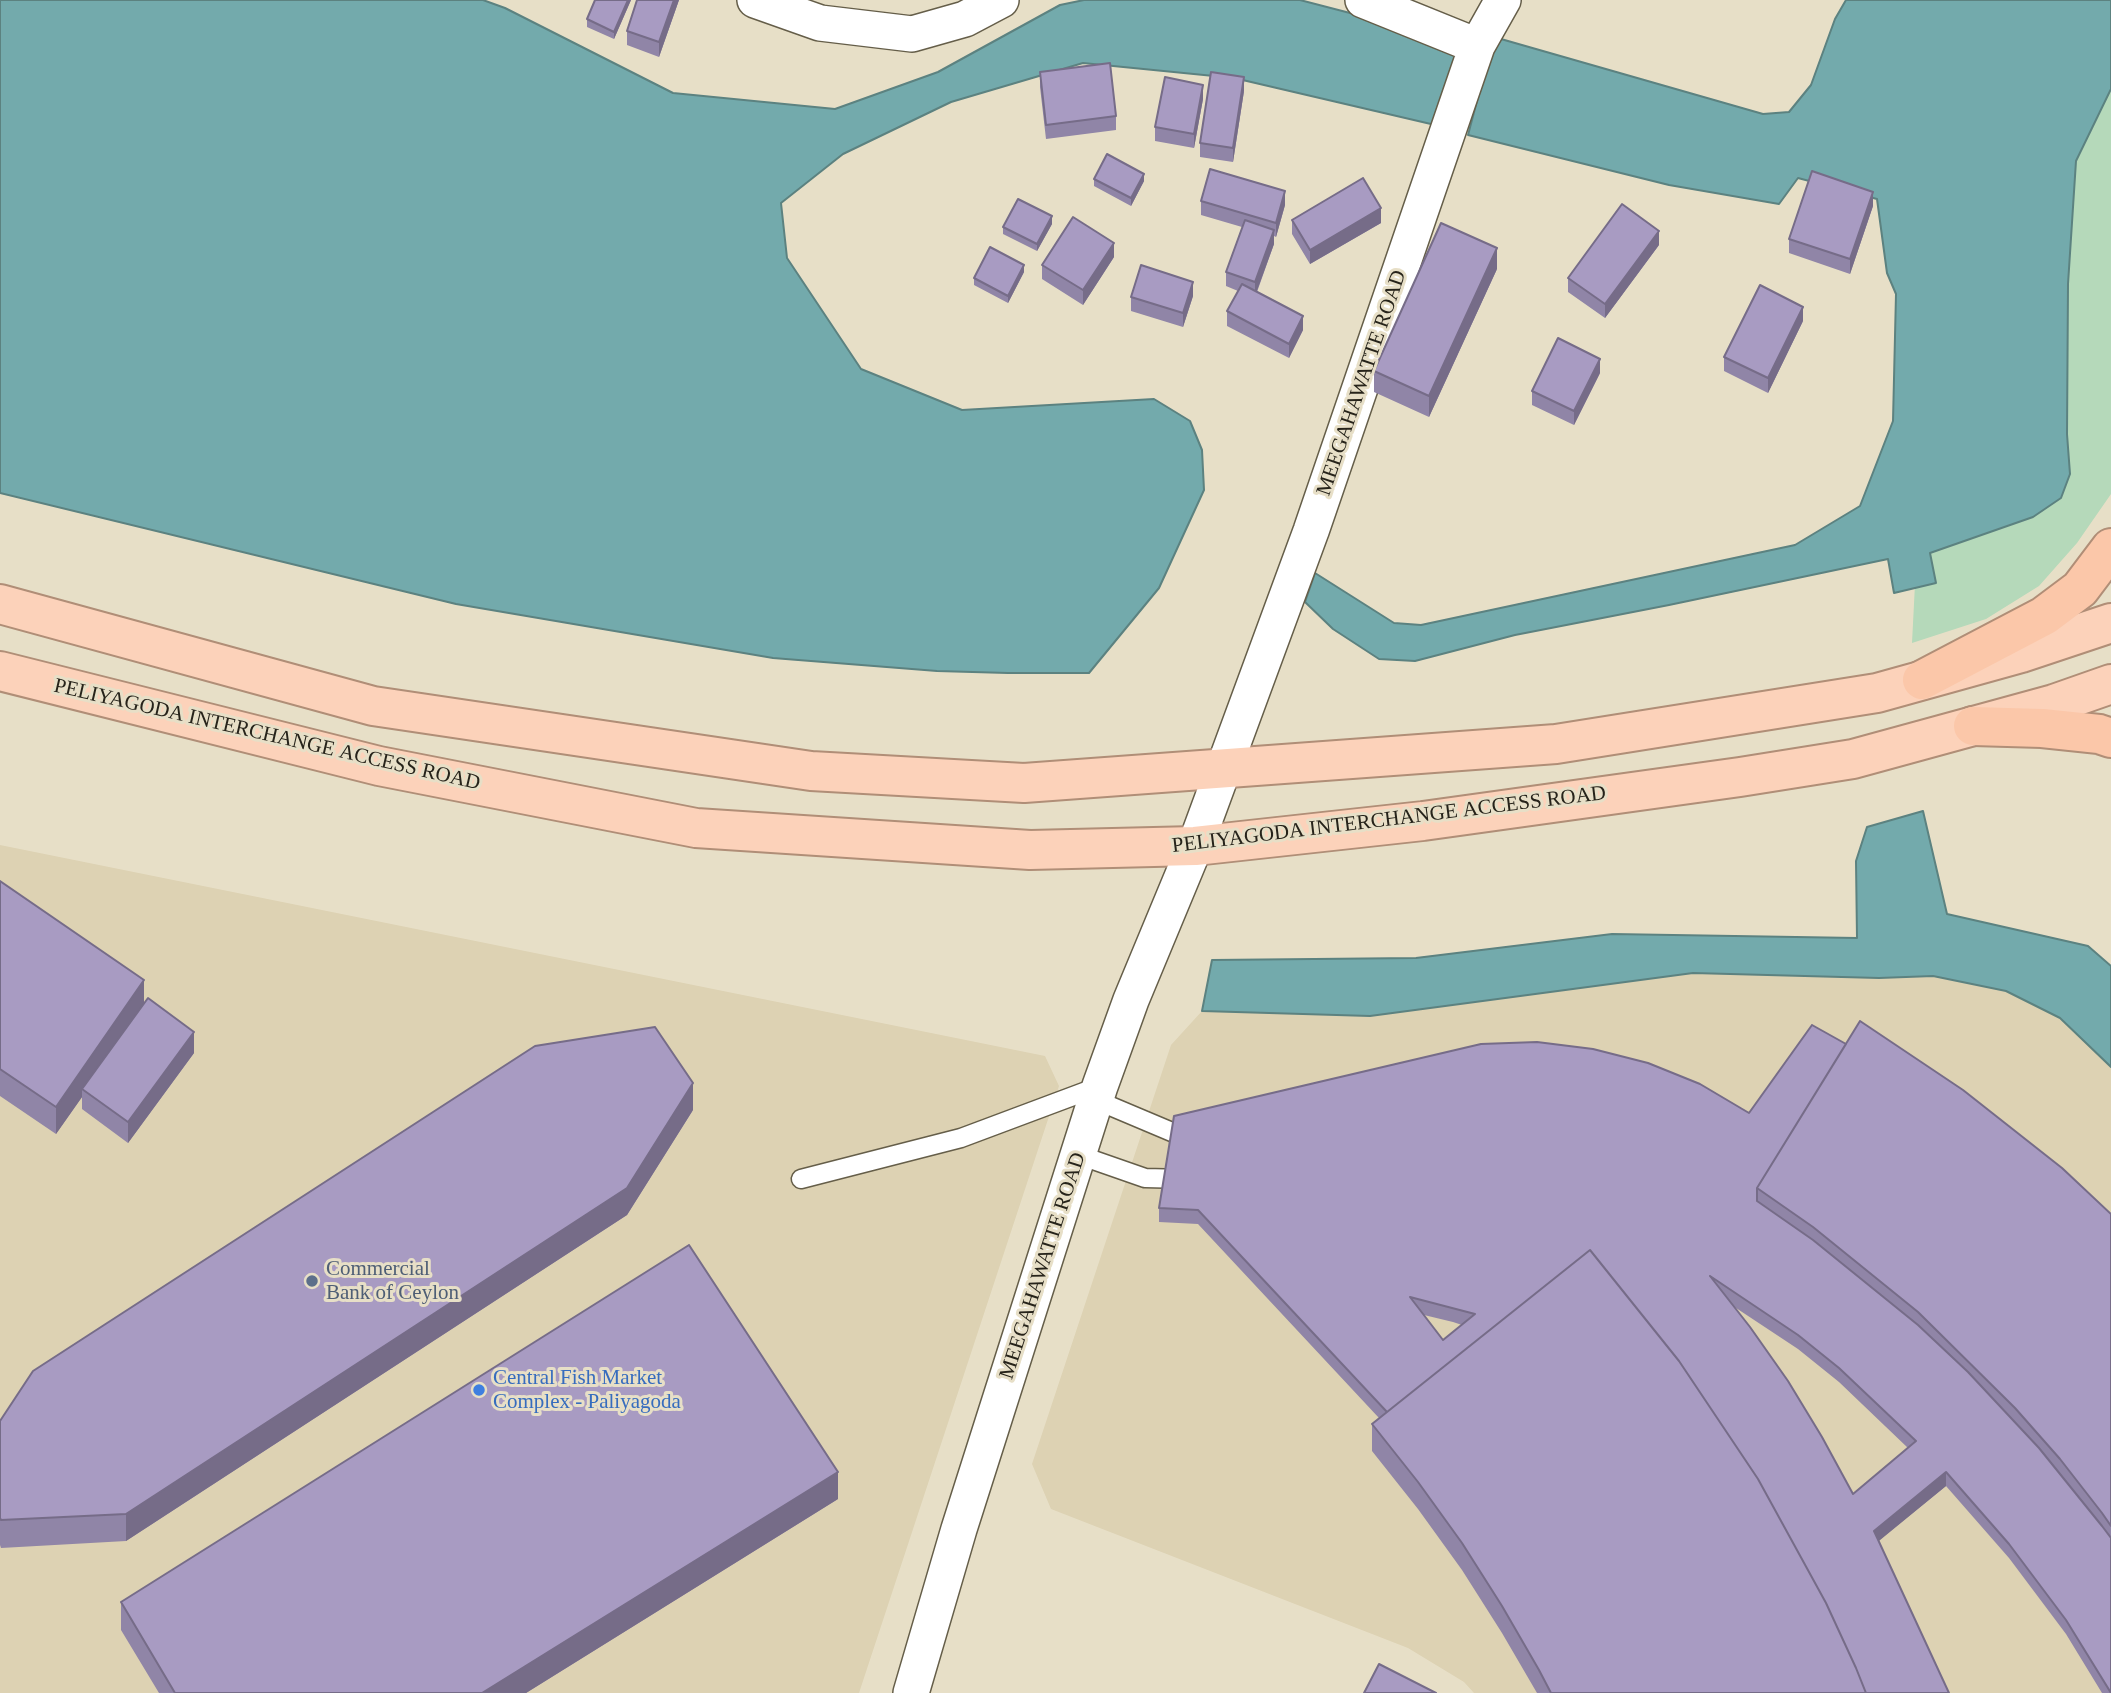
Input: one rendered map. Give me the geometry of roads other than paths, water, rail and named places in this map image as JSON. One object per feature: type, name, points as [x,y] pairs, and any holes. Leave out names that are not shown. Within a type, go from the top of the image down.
[{"type":"highway","points":[[1922,681],[2044,616],[2080,589],[2111,548]]},
{"type":"highway","points":[[0,604],[373,706],[811,771],[1024,783],[1556,744],[1877,693],[2021,653],[2111,623]]},
{"type":"highway","name":"PELIYAGODA INTERCHANGE ACCESS ROAD","points":[[0,671],[379,766],[696,828],[1030,850],[1195,846],[1423,821],[1740,777],[1853,759],[2054,704],[2111,684]]},
{"type":"highway","points":[[1973,726],[2042,728],[2099,734],[2111,738]]},
{"type":"street","points":[[755,0],[820,23],[912,34],[965,19],[1001,0]]},
{"type":"street","points":[[1363,0],[1477,46]]},
{"type":"street","name":"MEEGAHAWATTE ROAD","points":[[911,1693],[959,1529],[1098,1093],[1131,1000],[1195,846],[1332,474],[1477,46],[1503,0]]},
{"type":"lane","points":[[801,1179],[961,1138],[1098,1093],[1179,1135],[1206,1133]]},
{"type":"lane","points":[[1079,1155],[1145,1178],[1209,1180]]},
{"type":"water","points":[[0,0],[483,0],[505,8],[673,93],[835,109],[938,72],[1060,5],[1084,0],[1300,0],[1477,46],[1448,128],[1234,78],[1083,63],[951,102],[843,154],[781,203],[787,258],[861,369],[962,410],[1154,399],[1190,421],[1202,450],[1204,490],[1159,588],[1089,673],[937,671],[773,658],[456,604],[0,493]]},
{"type":"water","points":[[1846,0],[2111,0],[2111,89],[2076,161],[2068,284],[2067,434],[2070,474],[2061,498],[2033,517],[1930,553],[1936,583],[1894,593],[1888,559],[1515,635],[1415,661],[1379,659],[1333,629],[1305,602],[1315,573],[1394,623],[1421,625],[1795,545],[1860,506],[1893,421],[1896,294],[1887,273],[1877,199],[1798,178],[1779,204],[1669,185],[1468,135],[1491,48],[1501,39],[1763,114],[1789,112],[1811,85],[1835,19]]},
{"type":"water","points":[[1923,811],[1947,914],[2088,946],[2111,966],[2111,1067],[2060,1018],[2006,991],[1933,976],[1879,978],[1693,973],[1370,1016],[1202,1011],[1212,960],[1416,958],[1612,934],[1857,938],[1856,861],[1867,827]]},
{"type":"place","name":"Commercial Bank of Ceylon","points":[[312,1281]]},
{"type":"place","name":"Central Fish Market Complex - Paliyagoda","points":[[479,1390]]}]
